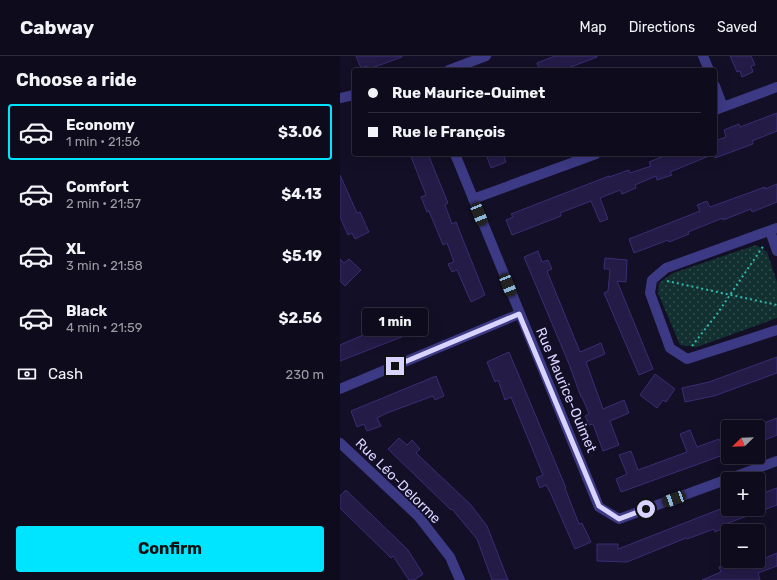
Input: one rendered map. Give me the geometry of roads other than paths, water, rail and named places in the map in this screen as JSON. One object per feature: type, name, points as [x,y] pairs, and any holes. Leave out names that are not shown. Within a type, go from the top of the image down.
[{"type":"street","points":[[454,68],[486,56]]},
{"type":"street","points":[[703,56],[708,68]]},
{"type":"street","points":[[717,98],[719,109],[777,87]]},
{"type":"street","points":[[340,98],[352,95]]},
{"type":"street","name":"Rue Maurice-Ouimet","points":[[456,156],[519,314],[599,506],[619,519],[721,482]]},
{"type":"street","points":[[473,199],[591,156]]},
{"type":"street","points":[[777,251],[774,230],[666,268],[652,280],[650,293],[670,348],[687,359],[777,330]]},
{"type":"street","points":[[340,388],[519,314]]},
{"type":"street","name":"Rue Léo-Delorme","points":[[340,443],[418,516],[450,557],[460,580]]},
{"type":"street","name":"Rue Maurice-Ouimet","points":[[747,472],[777,461]]}]
